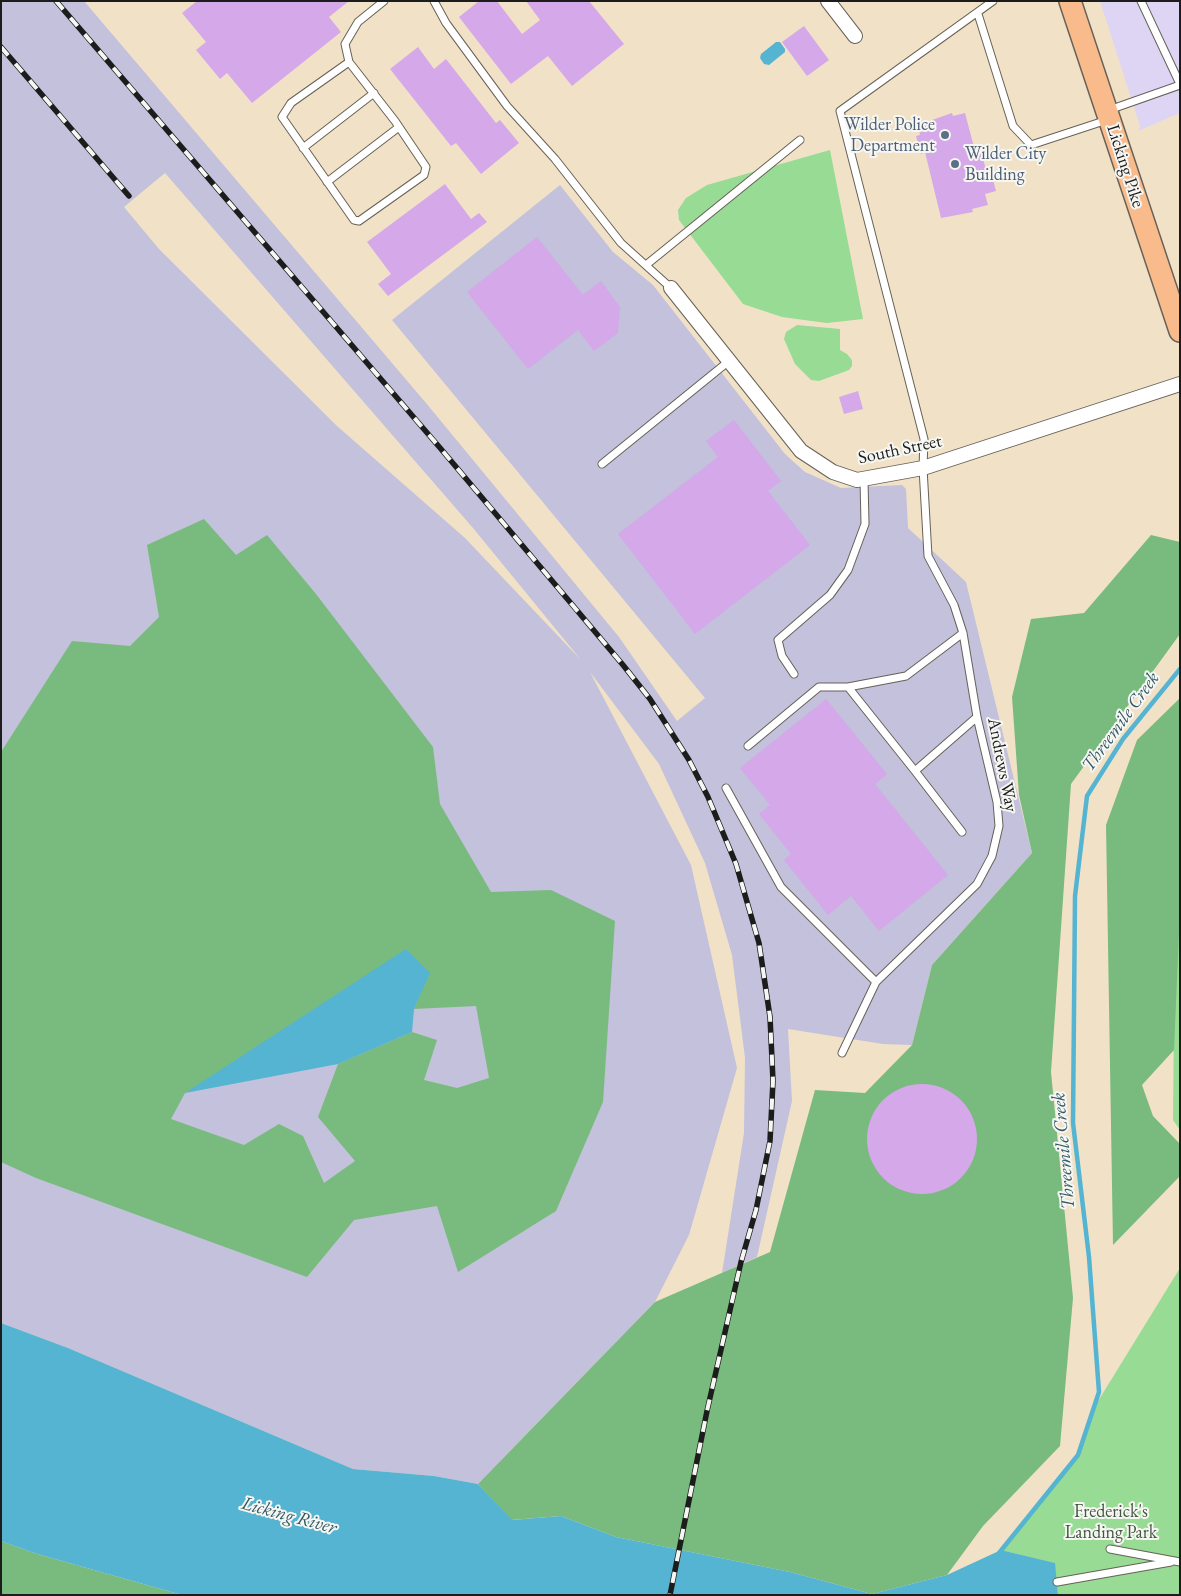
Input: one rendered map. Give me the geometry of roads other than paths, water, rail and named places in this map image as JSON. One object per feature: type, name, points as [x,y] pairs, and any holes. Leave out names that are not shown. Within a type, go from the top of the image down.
[{"type":"main road","name":"Licking Pike","points":[[1070,1],[1180,331]]},
{"type":"street","points":[[828,1],[855,36]]},
{"type":"street","name":"South Street","points":[[672,288],[801,451],[833,472],[851,478],[864,480],[923,468],[1180,384]]},
{"type":"lane","points":[[349,62],[285,110],[282,116],[354,220],[359,220],[424,175],[426,167],[399,127],[349,62],[345,44],[358,22],[384,1]]},
{"type":"lane","points":[[434,1],[446,23],[507,106],[555,159],[621,242],[672,288]]},
{"type":"lane","points":[[993,1],[978,14],[1013,126],[1030,144],[1108,115],[1180,84],[1141,1]]},
{"type":"lane","name":"Andrews Way","points":[[842,1053],[876,982],[977,884],[992,856],[999,826],[997,802],[977,717],[963,633],[954,605],[928,556],[923,468],[924,439],[840,111],[978,14]]},
{"type":"lane","points":[[303,148],[374,94]]},
{"type":"lane","points":[[327,182],[399,127]]},
{"type":"lane","points":[[646,265],[800,140]]},
{"type":"lane","points":[[602,464],[729,361]]},
{"type":"lane","points":[[794,674],[782,656],[778,640],[830,595],[848,570],[865,524],[864,480]]},
{"type":"lane","points":[[748,746],[819,687],[848,687],[906,676],[963,633]]},
{"type":"lane","points":[[848,687],[962,832]]},
{"type":"lane","points":[[915,771],[977,717]]},
{"type":"lane","points":[[726,788],[781,887],[876,982]]},
{"type":"lane","points":[[1110,1549],[1171,1562]]},
{"type":"lane","points":[[1057,1582],[1180,1562]]},
{"type":"water","points":[[776,42],[780,42],[785,52],[769,65],[764,64],[760,58],[761,54]]},
{"type":"water","points":[[406,949],[430,973],[414,1009],[412,1032],[338,1064],[185,1093]]},
{"type":"water","name":"Licking River","points":[[1,1323],[68,1348],[353,1469],[434,1476],[478,1484],[512,1520],[561,1516],[616,1537],[790,1572],[872,1594],[947,1575],[1001,1550],[1055,1563],[1058,1595],[182,1595],[34,1553],[1,1541]]},
{"type":"waterway","name":"Threemile Creek","points":[[999,1553],[1078,1455],[1099,1392],[1089,1257],[1073,1123],[1075,896],[1087,796],[1123,739],[1180,669]]},
{"type":"railway","points":[[56,1],[441,449],[650,699],[689,760],[708,797],[736,864],[759,943],[770,1017],[773,1081],[770,1141],[756,1210],[741,1262],[707,1411],[670,1595]]},
{"type":"railway","points":[[1,47],[129,196]]},
{"type":"place","name":"Wilder Police Department","points":[[945,135]]},
{"type":"place","name":"Wilder City Building","points":[[955,164]]},
{"type":"park label","name":"Frederick's Landing Park","points":[[1111,1522]]}]
